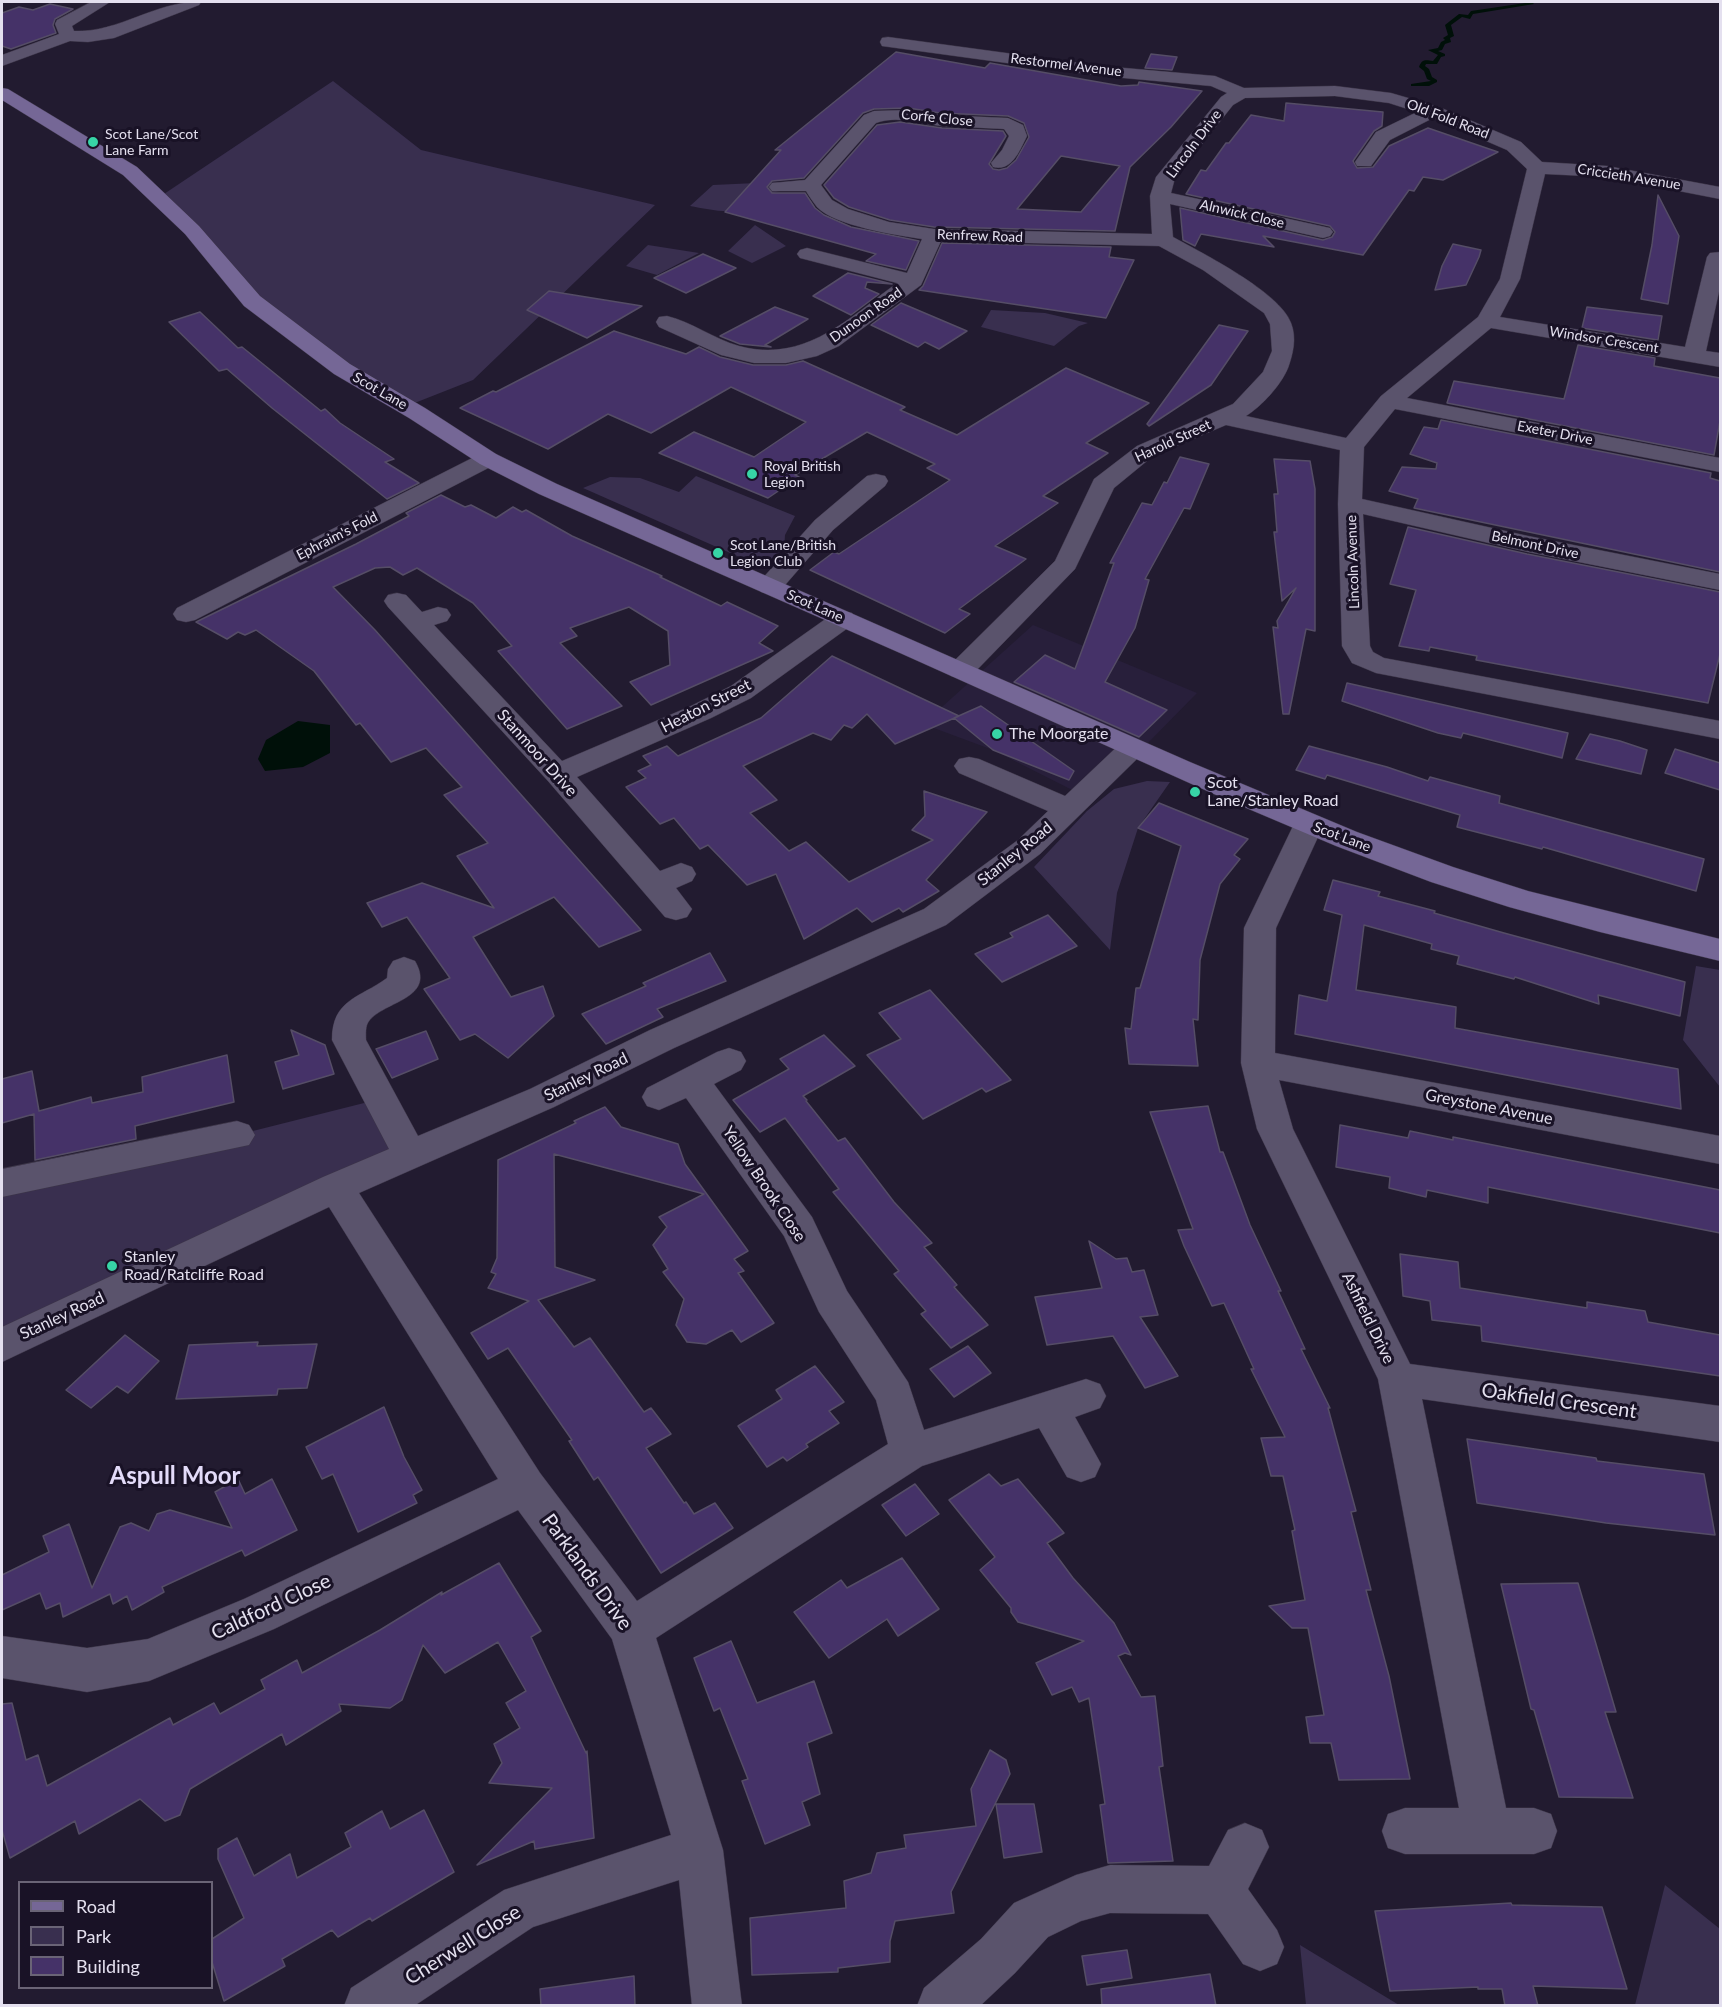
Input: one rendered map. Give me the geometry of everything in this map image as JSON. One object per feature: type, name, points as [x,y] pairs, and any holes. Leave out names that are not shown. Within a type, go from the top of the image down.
[{"type":"main road","name":"Scot Lane","points":[[2,93],[130,171],[192,230],[252,301],[342,369],[417,412],[488,459],[548,489],[1309,824],[1406,862],[1509,896],[1631,930],[1720,950]]},
{"type":"street","points":[[68,36],[63,24],[102,2]]},
{"type":"street","points":[[2,61],[68,36],[88,38],[108,34],[193,2]]},
{"type":"street","name":"Restormel Avenue","points":[[888,42],[1102,71],[1215,81],[1241,93]]},
{"type":"street","name":"Old Fold Road","points":[[1241,93],[1335,91],[1390,98],[1433,111],[1514,146],[1537,168]]},
{"type":"street","name":"Lincoln Drive","points":[[1163,240],[1160,196],[1166,177],[1209,121],[1227,101],[1241,93]]},
{"type":"street","points":[[1364,162],[1383,136],[1433,111]]},
{"type":"street","name":"Corfe Close","points":[[811,186],[870,119],[889,113],[940,120],[1008,124],[1016,129],[1018,136],[1010,152],[1000,163]]},
{"type":"street","name":"Criccieth Avenue","points":[[1537,168],[1575,167],[1609,171],[1720,193]]},
{"type":"street","points":[[1224,418],[1352,446],[1389,401],[1486,321],[1510,279],[1537,168]]},
{"type":"street","points":[[780,187],[811,186]]},
{"type":"street","name":"Renfrew Road","points":[[811,186],[825,204],[841,213],[886,228],[934,235],[1163,240]]},
{"type":"street","name":"Alnwick Close","points":[[1160,196],[1323,232]]},
{"type":"street","name":"Dunoon Road","points":[[667,322],[729,350],[754,356],[786,356],[809,351],[831,341],[914,281],[934,235]]},
{"type":"street","name":"Harold Street","points":[[961,670],[1066,564],[1103,484],[1145,451],[1241,409],[1274,374],[1282,351],[1281,324],[1273,309],[1210,266],[1163,240]]},
{"type":"street","points":[[807,254],[914,281]]},
{"type":"street","points":[[1694,355],[1717,257],[1720,258]]},
{"type":"street","name":"Windsor Crescent","points":[[1486,321],[1720,360]]},
{"type":"street","name":"Exeter Drive","points":[[1389,401],[1720,465]]},
{"type":"street","name":"Lincoln Avenue","points":[[1352,446],[1350,504],[1356,646],[1362,657],[1376,665],[1720,730]]},
{"type":"street","name":"Ephraim's Fold","points":[[186,614],[488,459]]},
{"type":"street","points":[[770,586],[824,525],[876,481]]},
{"type":"street","name":"Belmont Drive","points":[[1350,504],[1528,544],[1720,582]]},
{"type":"street","name":"Stanmoor Drive","points":[[397,600],[428,618],[558,774],[668,880],[676,909]]},
{"type":"street","name":"Heaton Street","points":[[558,774],[701,712],[741,692],[843,619]]},
{"type":"street","name":"Stanley Road","points":[[2,1345],[336,1187],[542,1098],[662,1040],[935,916],[1029,847],[1132,748]]},
{"type":"street","points":[[969,766],[1069,808]]},
{"type":"street","name":"Ashfield Drive","points":[[1309,824],[1260,928],[1258,1063],[1275,1129],[1398,1379],[1487,1831]]},
{"type":"street","points":[[404,969],[403,983],[393,991],[363,1006],[353,1016],[347,1028],[349,1040],[409,1154]]},
{"type":"street","points":[[659,1097],[729,1061]]},
{"type":"street","name":"Greystone Avenue","points":[[1258,1063],[1720,1150]]},
{"type":"street","name":"Yellow Brook Close","points":[[692,1080],[799,1228],[832,1301],[894,1394],[910,1452]]},
{"type":"street","points":[[2,1183],[237,1135]]},
{"type":"street","name":"Parklands Drive","points":[[336,1187],[525,1486],[631,1629],[699,1850],[717,2006]]},
{"type":"street","name":"Oakfield Crescent","points":[[1398,1379],[1720,1424]]},
{"type":"street","points":[[631,1629],[910,1452],[1067,1402],[1081,1464]]},
{"type":"street","name":"Caldford Close","points":[[2,1658],[87,1670],[149,1660],[259,1614],[525,1486]]},
{"type":"street","points":[[1405,1831],[1534,1831]]},
{"type":"street","points":[[1221,1892],[1245,1847]]},
{"type":"street","name":"Cherwell Close","points":[[369,2006],[521,1907],[699,1850]]},
{"type":"street","points":[[942,2006],[998,1956],[1032,1920],[1076,1899],[1110,1889],[1183,1888],[1221,1892],[1260,1947]]},
{"type":"shaded area","points":[[1033,625],[1197,693],[1092,800],[993,750],[923,724]]},
{"type":"shaded area","points":[[298,721],[330,725],[330,753],[303,767],[265,771],[258,759],[266,740]]},
{"type":"green space","points":[[333,81],[421,150],[655,205],[473,380],[407,406],[248,296],[158,198]]},
{"type":"green space","points":[[778,182],[780,191],[769,194],[752,206],[740,210],[718,211],[690,206],[713,185]]},
{"type":"green space","points":[[755,225],[786,246],[752,263],[728,251]]},
{"type":"green space","points":[[648,245],[699,253],[657,275],[626,266]]},
{"type":"green space","points":[[991,310],[1045,313],[1088,323],[1079,326],[1054,346],[981,327]]},
{"type":"green space","points":[[696,476],[795,516],[785,535],[784,551],[762,567],[583,488],[610,477],[640,478],[679,492]]},
{"type":"green space","points":[[1147,781],[1170,782],[1138,828],[1117,893],[1110,950],[1034,867],[1087,811],[1114,789]]},
{"type":"green space","points":[[1696,966],[1720,970],[1720,1087],[1683,1040]]},
{"type":"green space","points":[[380,1099],[409,1153],[2,1345],[2,1183],[237,1135]]},
{"type":"green space","points":[[1665,1885],[1720,1929],[1720,2005],[1635,2005]]},
{"type":"green space","points":[[1300,1945],[1399,2005],[1306,2005]]},
{"type":"building","points":[[50,4],[73,9],[55,19],[53,25],[56,33],[11,49],[2,46],[2,13],[19,7],[33,10]]},
{"type":"building","points":[[896,52],[985,68],[990,63],[1121,86],[1138,85],[1139,82],[1202,91],[1171,127],[1130,167],[1115,231],[934,227],[890,220],[849,207],[834,198],[824,185],[877,125],[900,122],[942,128],[1003,131],[1006,136],[989,164],[993,169],[1007,168],[1016,160],[1029,137],[1024,123],[1008,116],[940,113],[908,108],[874,109],[863,113],[804,178],[772,181],[767,187],[772,193],[805,193],[815,208],[824,215],[851,227],[919,241],[906,270],[866,261],[876,254],[725,212],[781,150],[775,150]],"holes":[[[1061,156],[1120,166],[1081,212],[1017,209]]]},
{"type":"building","points":[[1151,54],[1177,57],[1172,70],[1145,68]]},
{"type":"building","points":[[1286,103],[1383,112],[1382,126],[1374,131],[1353,161],[1357,168],[1373,167],[1389,146],[1428,128],[1498,152],[1443,180],[1423,177],[1414,191],[1409,190],[1363,255],[1263,236],[1274,247],[1201,234],[1195,246],[1183,240],[1180,208],[1323,240],[1332,237],[1335,232],[1330,226],[1186,194],[1201,170],[1206,171],[1226,143],[1229,143],[1251,115],[1284,121]]},
{"type":"building","points":[[1658,195],[1679,236],[1668,304],[1641,299],[1652,245]]},
{"type":"building","points":[[942,243],[1111,247],[1109,257],[1134,260],[1106,318],[919,290],[923,286]]},
{"type":"building","points":[[1453,244],[1481,250],[1479,257],[1466,285],[1435,290],[1442,266]]},
{"type":"building","points":[[703,254],[736,268],[686,293],[654,278]]},
{"type":"building","points":[[848,273],[892,284],[867,282],[865,288],[879,294],[851,315],[813,296]]},
{"type":"building","points":[[549,291],[642,306],[587,338],[527,310]]},
{"type":"building","points":[[901,303],[967,331],[939,349],[925,342],[918,347],[871,325]]},
{"type":"building","points":[[775,307],[808,319],[765,345],[771,347],[740,344],[720,336]]},
{"type":"building","points":[[1587,307],[1662,316],[1658,340],[1582,328]]},
{"type":"building","points":[[200,312],[238,348],[242,347],[321,411],[325,409],[340,423],[394,459],[385,462],[419,483],[387,499],[272,408],[227,369],[219,371],[169,322]]},
{"type":"building","points":[[1219,325],[1248,331],[1211,385],[1149,426],[1147,424]]},
{"type":"building","points":[[614,331],[686,354],[699,347],[720,357],[753,365],[786,365],[803,361],[905,407],[900,410],[957,435],[1066,368],[1149,403],[1086,443],[1108,453],[1043,496],[1058,503],[995,546],[1026,559],[959,609],[970,614],[945,633],[810,570],[834,552],[839,554],[950,480],[927,468],[935,464],[867,432],[795,475],[799,477],[768,498],[659,453],[694,432],[754,457],[806,422],[731,387],[651,433],[608,414],[548,449],[460,408]]},
{"type":"building","points":[[1578,345],[1655,358],[1654,366],[1720,378],[1720,421],[1714,455],[1447,403],[1454,381],[1564,399]]},
{"type":"building","points":[[1441,420],[1711,473],[1710,478],[1720,481],[1720,572],[1414,508],[1418,499],[1389,491],[1402,467],[1436,469],[1437,463],[1410,454],[1424,427],[1438,429]]},
{"type":"building","points":[[1180,457],[1209,464],[1190,509],[1184,508],[1145,579],[1149,580],[1135,628],[1105,682],[1167,710],[1139,737],[1014,682],[1045,655],[1075,669],[1114,563],[1110,563],[1142,503],[1152,505],[1164,482],[1167,483]]},
{"type":"building","points":[[1274,459],[1310,461],[1315,489],[1315,631],[1306,629],[1289,714],[1283,714],[1273,627],[1278,628],[1277,621],[1296,588],[1282,601],[1274,532],[1277,532],[1274,494],[1278,494]]},
{"type":"building","points":[[441,495],[465,507],[471,505],[496,518],[513,507],[522,512],[526,510],[572,536],[662,576],[660,577],[721,606],[727,602],[778,626],[759,643],[773,651],[651,705],[630,682],[670,665],[668,631],[629,607],[570,628],[577,636],[560,643],[622,706],[567,729],[498,651],[512,646],[473,603],[417,568],[403,575],[390,567],[375,568],[333,587],[375,630],[641,930],[599,947],[554,897],[473,937],[511,997],[543,986],[554,1016],[508,1058],[475,1034],[460,1040],[424,989],[450,978],[407,917],[382,927],[367,903],[422,883],[494,908],[457,856],[488,843],[444,795],[462,787],[426,748],[391,762],[360,723],[356,725],[314,671],[256,630],[245,635],[238,632],[227,639],[196,622],[356,544],[409,516],[406,513]]},
{"type":"building","points":[[1408,527],[1527,554],[1720,592],[1720,654],[1708,703],[1476,660],[1477,656],[1430,647],[1429,651],[1399,646],[1416,590],[1390,584]]},
{"type":"building","points":[[832,656],[959,716],[895,744],[867,714],[852,728],[844,725],[831,740],[813,733],[743,766],[777,800],[750,813],[789,851],[806,842],[849,882],[933,840],[912,830],[925,816],[924,791],[987,812],[926,880],[939,891],[903,912],[899,908],[872,922],[857,908],[804,939],[776,874],[747,885],[708,845],[700,849],[674,818],[660,824],[626,787],[646,778],[638,771],[651,765],[643,756],[667,746],[678,756],[761,718]]},
{"type":"building","points":[[1347,683],[1568,733],[1562,758],[1463,733],[1461,738],[1438,733],[1342,701]]},
{"type":"building","name":"The Moorgate","points":[[981,706],[1074,771],[1069,780],[993,750],[954,718]]},
{"type":"building","points":[[1590,734],[1647,750],[1641,774],[1576,759]]},
{"type":"building","points":[[1309,746],[1387,767],[1428,781],[1430,777],[1500,796],[1499,803],[1704,859],[1696,891],[1543,847],[1542,849],[1457,827],[1460,815],[1327,775],[1325,779],[1296,770]]},
{"type":"building","points":[[1675,749],[1720,763],[1720,790],[1665,773]]},
{"type":"building","points":[[1159,803],[1248,839],[1234,855],[1240,859],[1220,884],[1200,960],[1198,1020],[1193,1019],[1198,1066],[1129,1064],[1125,1028],[1131,1029],[1136,988],[1140,988],[1181,846],[1138,828]]},
{"type":"building","points":[[1333,880],[1380,892],[1378,896],[1435,911],[1434,913],[1685,982],[1680,1016],[1598,995],[1599,1004],[1515,977],[1514,979],[1457,964],[1459,956],[1431,949],[1432,944],[1364,925],[1356,990],[1456,1007],[1455,1028],[1678,1069],[1681,1109],[1295,1034],[1299,995],[1327,1001],[1342,915],[1324,910]]},
{"type":"building","points":[[1048,915],[1077,946],[1002,982],[975,954],[1013,937],[1010,933]]},
{"type":"building","points":[[710,953],[726,981],[657,1009],[663,1017],[606,1044],[582,1014],[646,986],[643,983]]},
{"type":"building","points":[[930,990],[1011,1080],[986,1092],[982,1088],[923,1119],[867,1055],[901,1039],[879,1013]]},
{"type":"building","points":[[291,1030],[325,1045],[334,1074],[283,1089],[275,1062],[299,1055]]},
{"type":"building","points":[[426,1031],[438,1059],[392,1078],[376,1049]]},
{"type":"building","points":[[824,1035],[855,1066],[803,1096],[838,1141],[845,1138],[894,1202],[932,1243],[924,1247],[957,1285],[954,1287],[988,1325],[951,1348],[921,1314],[926,1311],[894,1274],[899,1271],[833,1192],[839,1189],[785,1118],[760,1132],[733,1100],[789,1069],[780,1059]]},
{"type":"building","points":[[227,1055],[234,1102],[135,1126],[136,1139],[35,1160],[34,1114],[2,1123],[2,1079],[32,1071],[39,1111],[91,1097],[92,1103],[143,1092],[142,1077]]},
{"type":"building","points":[[1208,1106],[1220,1152],[1223,1152],[1250,1225],[1305,1349],[1301,1349],[1330,1408],[1328,1408],[1356,1511],[1351,1512],[1371,1590],[1366,1590],[1389,1676],[1410,1779],[1339,1780],[1331,1743],[1310,1743],[1306,1717],[1324,1715],[1308,1628],[1292,1628],[1269,1606],[1305,1600],[1292,1531],[1295,1530],[1283,1476],[1271,1476],[1261,1438],[1285,1437],[1251,1369],[1254,1369],[1224,1303],[1212,1306],[1184,1246],[1178,1230],[1193,1229],[1150,1112]]},
{"type":"building","points":[[605,1107],[621,1127],[678,1144],[685,1164],[748,1251],[734,1259],[744,1271],[738,1273],[774,1323],[741,1342],[732,1330],[706,1344],[687,1342],[676,1325],[684,1299],[663,1272],[668,1269],[653,1245],[667,1227],[659,1217],[704,1194],[554,1154],[555,1267],[595,1280],[538,1300],[574,1347],[590,1338],[644,1412],[651,1408],[671,1434],[646,1448],[684,1503],[686,1502],[694,1514],[715,1503],[733,1528],[661,1573],[598,1477],[594,1480],[569,1441],[572,1440],[508,1348],[488,1359],[471,1333],[529,1301],[488,1288],[496,1274],[491,1272],[497,1258],[498,1160]]},
{"type":"building","points":[[1340,1125],[1408,1138],[1410,1131],[1453,1140],[1453,1137],[1720,1190],[1720,1233],[1488,1187],[1488,1203],[1427,1190],[1426,1197],[1389,1188],[1390,1177],[1336,1167]]},
{"type":"building","points":[[1089,1241],[1116,1259],[1127,1258],[1132,1272],[1144,1270],[1158,1315],[1140,1317],[1178,1376],[1145,1388],[1113,1336],[1047,1345],[1035,1297],[1102,1288]]},
{"type":"building","points":[[1400,1254],[1458,1262],[1460,1288],[1587,1308],[1587,1302],[1645,1311],[1648,1322],[1720,1335],[1720,1376],[1482,1341],[1481,1326],[1432,1320],[1430,1301],[1403,1296]]},
{"type":"building","points":[[125,1335],[159,1361],[128,1393],[117,1386],[91,1408],[66,1390]]},
{"type":"building","points":[[258,1342],[257,1346],[317,1344],[307,1388],[278,1389],[277,1395],[176,1399],[189,1345]]},
{"type":"building","points":[[968,1346],[991,1373],[954,1397],[930,1369]]},
{"type":"building","points":[[815,1366],[844,1402],[829,1411],[839,1423],[806,1444],[808,1447],[787,1461],[783,1457],[767,1467],[738,1426],[782,1399],[776,1390]]},
{"type":"building","points":[[384,1407],[404,1457],[422,1490],[413,1495],[417,1503],[358,1532],[333,1474],[322,1479],[306,1447]]},
{"type":"building","points":[[1467,1439],[1596,1458],[1597,1461],[1704,1474],[1715,1535],[1606,1523],[1477,1503]]},
{"type":"building","points":[[989,1474],[1001,1486],[1018,1479],[1064,1533],[1047,1543],[1073,1578],[1114,1623],[1131,1655],[1125,1653],[1118,1656],[1141,1697],[1155,1696],[1163,1766],[1159,1767],[1173,1861],[1108,1863],[1100,1805],[1105,1804],[1089,1698],[1079,1702],[1072,1687],[1052,1695],[1036,1663],[1084,1641],[1018,1622],[1011,1608],[980,1570],[995,1557],[949,1500]]},
{"type":"building","points":[[238,1479],[245,1494],[272,1479],[297,1530],[245,1556],[242,1550],[162,1587],[164,1592],[132,1610],[127,1596],[113,1604],[110,1594],[63,1617],[60,1603],[46,1609],[40,1593],[2,1610],[2,1575],[49,1552],[43,1536],[69,1524],[92,1588],[120,1527],[131,1523],[149,1531],[157,1514],[170,1510],[232,1528],[215,1492]]},
{"type":"building","points":[[915,1484],[939,1514],[906,1536],[882,1505]]},
{"type":"building","points":[[902,1558],[939,1609],[898,1636],[887,1619],[829,1658],[794,1612],[841,1580],[847,1588]]},
{"type":"building","points":[[499,1563],[541,1631],[531,1637],[586,1753],[587,1751],[594,1838],[535,1849],[534,1841],[477,1865],[552,1788],[489,1783],[502,1763],[494,1744],[520,1728],[506,1703],[526,1691],[498,1642],[445,1673],[423,1645],[402,1700],[390,1708],[339,1704],[341,1711],[286,1745],[282,1734],[190,1789],[180,1815],[165,1821],[140,1799],[79,1834],[75,1821],[10,1858],[2,1830],[2,1704],[12,1703],[26,1760],[38,1755],[47,1786],[170,1718],[173,1725],[214,1703],[220,1714],[265,1689],[261,1680],[297,1660],[302,1673],[380,1630],[442,1592],[441,1595]]},
{"type":"building","points":[[1578,1583],[1616,1712],[1605,1712],[1633,1798],[1559,1797],[1534,1710],[1531,1709],[1501,1584]]},
{"type":"building","points":[[731,1641],[757,1703],[814,1681],[832,1733],[807,1743],[820,1794],[802,1802],[810,1825],[765,1844],[742,1781],[748,1779],[720,1708],[714,1711],[694,1658]]},
{"type":"building","points":[[990,1750],[1006,1760],[1010,1774],[951,1892],[954,1913],[895,1921],[890,1941],[890,1962],[838,1968],[838,1972],[752,1975],[750,1918],[846,1908],[844,1881],[871,1873],[877,1853],[906,1848],[904,1835],[976,1826],[971,1789]]},
{"type":"building","points":[[996,1804],[1034,1804],[1042,1852],[1004,1858]]},
{"type":"building","points":[[424,1810],[454,1872],[372,1921],[370,1918],[338,1937],[332,1930],[282,1959],[285,1966],[224,2001],[213,1965],[213,1938],[244,1918],[218,1859],[218,1849],[237,1838],[254,1876],[290,1854],[297,1878],[351,1847],[345,1833],[382,1811],[390,1829]]},
{"type":"building","points":[[1511,1903],[1512,1905],[1602,1907],[1627,1989],[1533,1986],[1538,2006],[1505,2006],[1502,1989],[1478,1989],[1478,1987],[1390,1991],[1375,1911]]},
{"type":"building","points":[[1127,1950],[1132,1978],[1087,1985],[1082,1956]]},
{"type":"building","points":[[1210,1974],[1216,2006],[1102,2006],[1101,1989]]},
{"type":"building","points":[[634,1976],[635,2006],[541,2006],[540,1989]]},
{"type":"waterway","points":[[1413,85],[1429,84],[1435,81],[1429,78],[1427,70],[1422,67],[1424,62],[1435,63],[1439,56],[1443,55],[1431,50],[1440,49],[1443,43],[1449,41],[1446,38],[1451,36],[1448,25],[1461,15],[1470,17],[1471,13],[1532,3]]},
{"type":"place","name":"Scot Lane/Scot Lane Farm","points":[[93,142]]},
{"type":"place","name":"Royal British Legion","points":[[752,474]]},
{"type":"place","name":"Scot Lane/British Legion Club","points":[[718,553]]},
{"type":"place","name":"The Moorgate","points":[[997,734]]},
{"type":"place","name":"Scot Lane/Stanley Road","points":[[1195,792]]},
{"type":"place","name":"Stanley Road/Ratcliffe Road","points":[[112,1266]]},
{"type":"district","name":"Aspull Moor","points":[[175,1476]]}]
